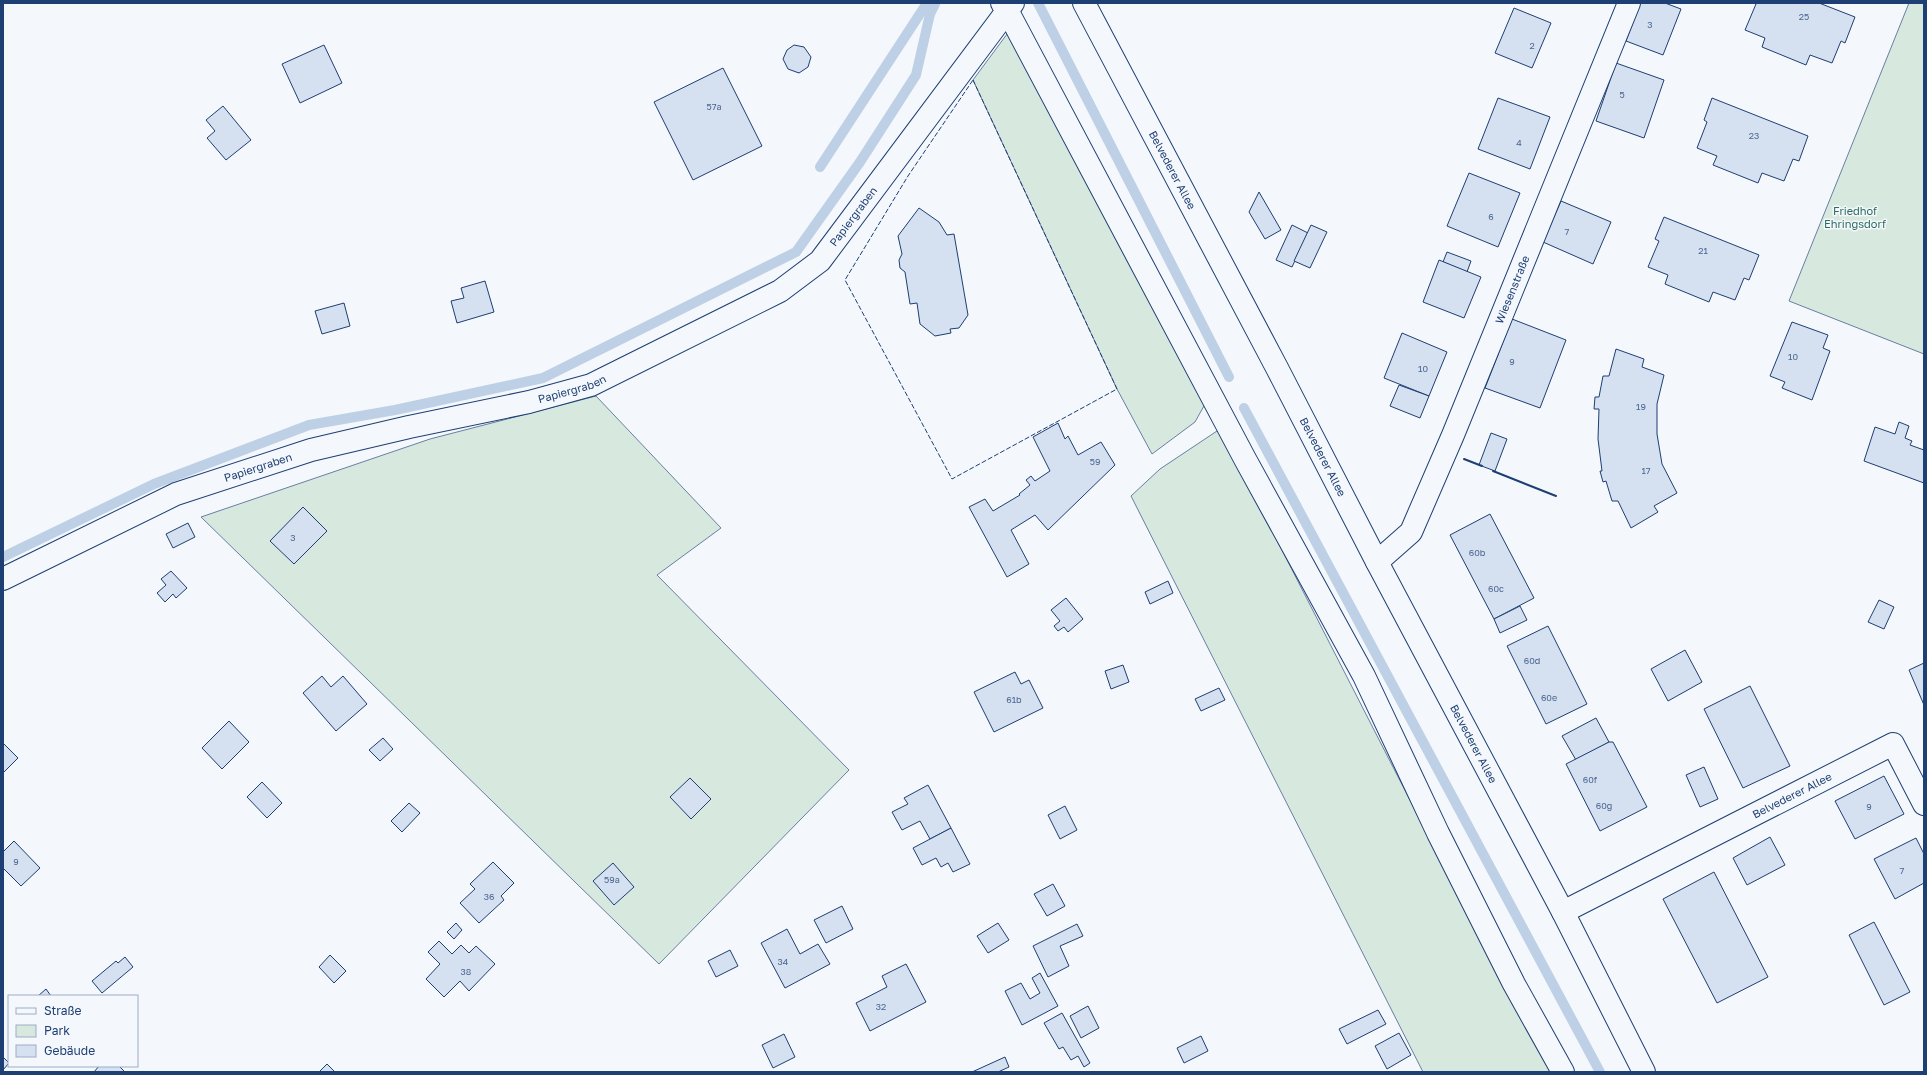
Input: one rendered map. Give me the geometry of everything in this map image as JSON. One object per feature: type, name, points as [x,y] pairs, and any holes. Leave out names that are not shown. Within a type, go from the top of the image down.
[{"type":"street","name":"Belvederer Allee","points":[[1084,3],[1277,368],[1377,562],[1563,912],[1644,1072]]},
{"type":"street","name":"Wiesenstraße","points":[[1377,562],[1411,532],[1475,381],[1629,3]]},
{"type":"street","name":"Papiergraben","points":[[3,579],[176,494],[311,450],[409,427],[529,402],[591,385],[780,291],[820,261],[1007,5]]},
{"type":"street","points":[[1007,5],[1245,459],[1364,676],[1438,833],[1514,984],[1563,1072]]},
{"type":"street","name":"Belvederer Allee","points":[[1563,912],[1893,744],[1924,804]]},
{"type":"green space","name":"Friedhof Ehringsdorf","points":[[1909,3],[1924,3],[1924,354],[1789,301]]},
{"type":"green space","points":[[1010,30],[1082,175],[1205,404],[1195,422],[1152,454],[1117,389],[973,80]]},
{"type":"green space","points":[[596,396],[721,528],[657,575],[849,770],[659,964],[201,517],[430,439]]},
{"type":"green space","points":[[1220,429],[1500,976],[1552,1072],[1423,1072],[1131,496],[1160,469]]},
{"type":"building","points":[[1640,3],[1665,3],[1681,9],[1663,55],[1626,41]]},
{"type":"building","points":[[1754,3],[1819,3],[1855,17],[1845,43],[1841,41],[1832,63],[1810,55],[1806,65],[1762,47],[1765,38],[1745,30],[1756,4]]},
{"type":"building","points":[[1514,8],[1551,23],[1532,68],[1495,53]]},
{"type":"building","points":[[324,45],[342,83],[300,103],[282,64]]},
{"type":"building","points":[[794,45],[804,47],[811,57],[808,67],[799,73],[788,69],[783,59],[787,50]]},
{"type":"building","points":[[1616,63],[1664,80],[1644,138],[1596,121]]},
{"type":"building","points":[[723,68],[762,146],[693,180],[654,102]]},
{"type":"building","points":[[1498,98],[1550,117],[1530,169],[1478,149]]},
{"type":"building","points":[[1712,98],[1808,136],[1799,161],[1793,159],[1784,181],[1762,173],[1758,183],[1713,165],[1717,156],[1697,148],[1707,122],[1704,120]]},
{"type":"building","points":[[223,106],[251,140],[226,160],[207,138],[215,131],[206,120]]},
{"type":"building","points":[[1469,173],[1520,193],[1498,247],[1447,226]]},
{"type":"building","points":[[1259,192],[1281,230],[1265,239],[1249,212]]},
{"type":"building","points":[[1561,201],[1611,222],[1593,264],[1543,242]]},
{"type":"building","points":[[919,208],[939,222],[947,235],[954,234],[968,315],[959,328],[950,329],[951,333],[935,336],[920,324],[917,303],[910,304],[905,272],[900,268],[899,260],[902,254],[898,236]]},
{"type":"building","points":[[1664,217],[1759,255],[1749,280],[1744,278],[1735,300],[1713,292],[1709,302],[1665,284],[1668,275],[1648,267],[1659,241],[1655,239]]},
{"type":"building","points":[[1292,225],[1308,233],[1292,267],[1276,260]]},
{"type":"building","points":[[1311,225],[1327,232],[1310,268],[1294,261]]},
{"type":"building","points":[[1447,252],[1471,261],[1467,272],[1443,262]]},
{"type":"building","points":[[1439,260],[1481,277],[1464,318],[1423,302]]},
{"type":"building","points":[[485,281],[494,312],[457,323],[451,301],[464,298],[461,288]]},
{"type":"building","points":[[344,303],[350,326],[322,334],[315,311]]},
{"type":"building","points":[[1512,319],[1566,340],[1540,408],[1485,388]]},
{"type":"building","points":[[1792,322],[1828,335],[1823,348],[1830,351],[1812,400],[1782,388],[1785,382],[1770,376]]},
{"type":"building","points":[[1402,333],[1447,352],[1429,396],[1384,378]]},
{"type":"building","points":[[1616,349],[1644,359],[1642,367],[1664,375],[1657,404],[1657,434],[1662,464],[1677,493],[1654,506],[1658,512],[1631,528],[1618,501],[1612,501],[1606,481],[1603,482],[1600,471],[1602,471],[1598,439],[1599,409],[1594,409],[1595,397],[1599,397],[1603,376],[1609,376]]},
{"type":"building","points":[[1399,385],[1429,396],[1420,418],[1390,406]]},
{"type":"building","points":[[1899,422],[1909,426],[1905,438],[1912,441],[1910,445],[1924,450],[1924,483],[1864,461],[1875,427],[1895,434]]},
{"type":"building","points":[[1058,423],[1065,439],[1068,436],[1078,455],[1101,442],[1115,465],[1048,530],[1035,515],[1011,530],[1029,564],[1007,577],[969,507],[985,499],[993,511],[1020,495],[1019,494],[1030,485],[1026,480],[1031,476],[1035,481],[1050,471],[1033,437]]},
{"type":"building","points":[[1491,433],[1507,439],[1495,471],[1479,465]]},
{"type":"building","points":[[303,507],[327,531],[294,564],[270,541]]},
{"type":"building","points":[[1490,514],[1534,598],[1494,619],[1450,535]]},
{"type":"building","points":[[188,523],[195,537],[173,548],[166,534]]},
{"type":"building","points":[[171,571],[187,588],[176,598],[173,594],[165,602],[157,593],[166,585],[161,579]]},
{"type":"building","points":[[1168,581],[1173,593],[1150,604],[1145,592]]},
{"type":"building","points":[[1066,598],[1083,619],[1068,632],[1064,627],[1058,631],[1054,626],[1060,621],[1051,610]]},
{"type":"building","points":[[1879,600],[1894,607],[1884,629],[1868,622]]},
{"type":"building","points":[[1520,606],[1527,620],[1500,633],[1494,619]]},
{"type":"building","points":[[1548,626],[1587,704],[1546,724],[1507,646]]},
{"type":"building","points":[[1685,650],[1702,682],[1668,701],[1651,669]]},
{"type":"building","points":[[1924,663],[1924,705],[1909,670]]},
{"type":"building","points":[[1123,665],[1129,682],[1111,689],[1105,671]]},
{"type":"building","points":[[1015,672],[1021,684],[1029,680],[1043,708],[994,732],[974,692]]},
{"type":"building","points":[[322,676],[331,687],[343,676],[367,704],[336,731],[303,693]]},
{"type":"building","points":[[1750,686],[1790,766],[1743,788],[1704,709]]},
{"type":"building","points":[[1219,688],[1225,700],[1201,711],[1195,699]]},
{"type":"building","points":[[1596,718],[1609,742],[1576,760],[1562,736]]},
{"type":"building","points":[[229,721],[249,742],[222,769],[202,748]]},
{"type":"building","points":[[383,738],[393,749],[380,761],[369,750]]},
{"type":"building","points":[[1609,742],[1613,742],[1647,807],[1600,831],[1566,764]]},
{"type":"building","points":[[3,743],[18,758],[3,773]]},
{"type":"building","points":[[1704,767],[1718,799],[1700,807],[1686,775]]},
{"type":"building","points":[[1884,776],[1904,814],[1855,839],[1835,801]]},
{"type":"building","points":[[690,778],[711,799],[691,819],[670,797]]},
{"type":"building","points":[[262,782],[282,803],[267,818],[247,797]]},
{"type":"building","points":[[928,785],[951,828],[930,839],[920,821],[902,830],[892,812],[908,804],[904,798]]},
{"type":"building","points":[[409,803],[420,813],[402,832],[391,821]]},
{"type":"building","points":[[1065,806],[1077,830],[1060,839],[1048,815]]},
{"type":"building","points":[[951,828],[970,864],[953,872],[948,863],[941,867],[936,858],[922,865],[913,848]]},
{"type":"building","points":[[1770,837],[1785,865],[1747,885],[1733,858]]},
{"type":"building","points":[[1916,838],[1924,854],[1924,883],[1895,899],[1874,859]]},
{"type":"building","points":[[14,841],[40,868],[21,886],[3,868],[3,852]]},
{"type":"building","points":[[493,862],[514,883],[501,896],[504,900],[479,923],[460,903],[475,889],[470,884]]},
{"type":"building","points":[[613,863],[634,887],[614,905],[593,881]]},
{"type":"building","points":[[1714,872],[1768,977],[1717,1003],[1663,899]]},
{"type":"building","points":[[1053,884],[1065,906],[1047,916],[1034,894]]},
{"type":"building","points":[[842,906],[853,929],[826,943],[814,920]]},
{"type":"building","points":[[1874,922],[1910,992],[1884,1005],[1849,935]]},
{"type":"building","points":[[456,923],[462,930],[454,939],[447,932]]},
{"type":"building","points":[[998,923],[1009,940],[988,953],[977,936]]},
{"type":"building","points":[[1077,924],[1083,936],[1060,946],[1069,966],[1048,977],[1033,946]]},
{"type":"building","points":[[787,929],[800,954],[818,944],[830,964],[785,988],[761,943]]},
{"type":"building","points":[[439,941],[452,954],[461,945],[469,953],[476,946],[495,964],[469,991],[460,981],[444,997],[426,979],[440,964],[428,952]]},
{"type":"building","points":[[730,950],[738,966],[716,977],[708,961]]},
{"type":"building","points":[[330,955],[346,971],[334,983],[319,967]]},
{"type":"building","points":[[125,957],[133,967],[102,993],[92,981],[116,961],[118,963]]},
{"type":"building","points":[[906,964],[926,1002],[870,1031],[856,1003],[887,987],[882,976]]},
{"type":"building","points":[[1040,973],[1058,1006],[1022,1025],[1005,991],[1021,983],[1030,999],[1040,993],[1032,978]]},
{"type":"building","points":[[46,989],[50,995],[39,995]]},
{"type":"building","points":[[1088,1006],[1099,1028],[1081,1038],[1070,1016]]},
{"type":"building","points":[[1378,1010],[1386,1024],[1347,1044],[1339,1029]]},
{"type":"building","points":[[1062,1013],[1090,1063],[1084,1067],[1078,1056],[1071,1060],[1063,1047],[1059,1049],[1044,1023]]},
{"type":"building","points":[[1399,1033],[1411,1055],[1387,1069],[1375,1046]]},
{"type":"building","points":[[784,1034],[795,1057],[773,1068],[762,1045]]},
{"type":"building","points":[[1201,1036],[1208,1051],[1184,1063],[1177,1048]]},
{"type":"building","points":[[3,1057],[8,1062],[8,1064],[3,1070]]},
{"type":"building","points":[[1005,1057],[1009,1067],[998,1072],[972,1072]]},
{"type":"building","points":[[327,1064],[335,1072],[319,1072]]},
{"type":"building","points":[[98,1067],[120,1067],[125,1072],[94,1072]]},
{"type":"waterway","points":[[820,167],[927,3]]},
{"type":"waterway","points":[[1038,3],[1229,377]]},
{"type":"waterway","points":[[3,557],[154,484],[309,425],[395,410],[543,378],[796,252],[860,162],[916,75],[930,14],[935,4]]},
{"type":"waterway","points":[[1244,408],[1600,1072]]},
{"type":"fence","points":[[973,80],[1117,389],[952,479],[845,280],[908,176],[973,80]]},
{"type":"wall","points":[[1464,459],[1482,466]]},
{"type":"wall","points":[[1493,471],[1556,496]]}]
